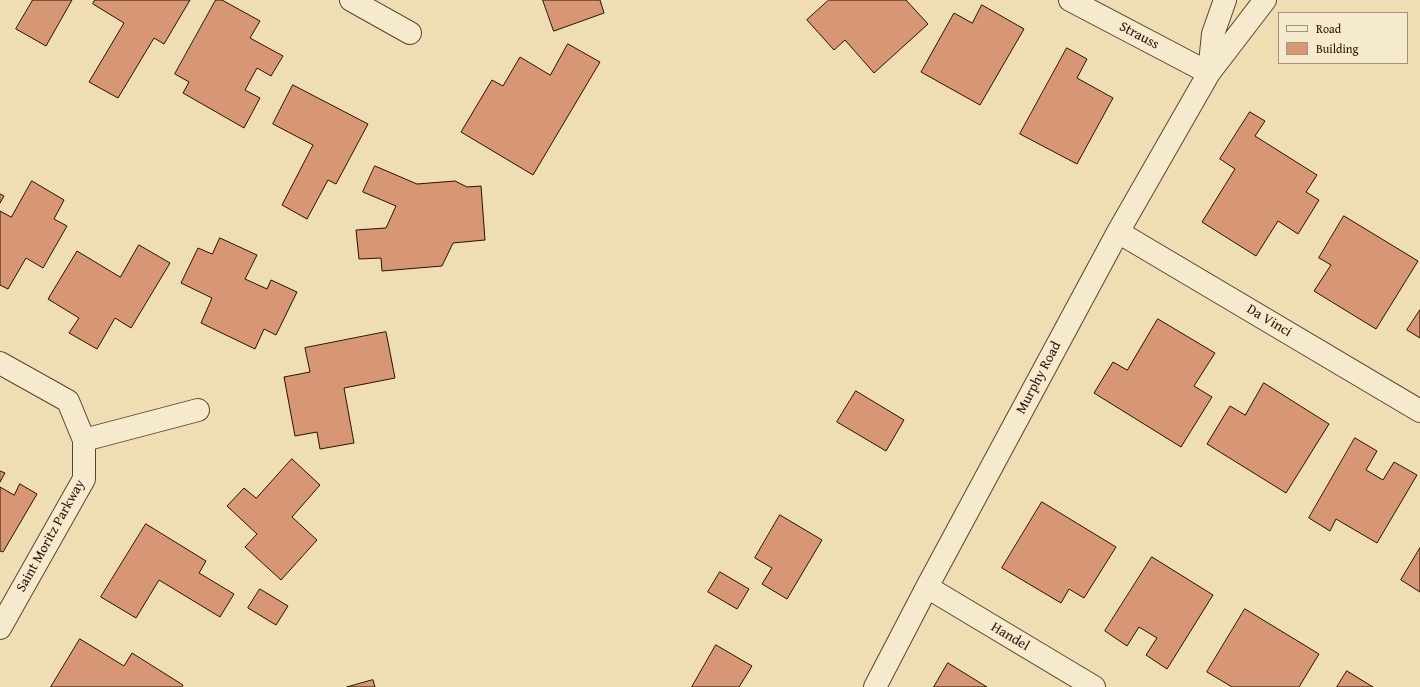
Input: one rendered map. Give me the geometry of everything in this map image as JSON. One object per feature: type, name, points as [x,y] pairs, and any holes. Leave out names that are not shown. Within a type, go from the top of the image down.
[{"type":"street","points":[[351,0],[410,33]]},
{"type":"street","name":"Strauss","points":[[1070,0],[1209,73]]},
{"type":"street","name":"Murphy Road","points":[[1209,73],[1213,34],[1225,0]]},
{"type":"street","name":"Murphy Road","points":[[875,687],[927,587],[1118,232],[1209,73],[1265,0]]},
{"type":"street","name":"Da Vinci","points":[[1118,232],[1420,410]]},
{"type":"street","name":"Saint Moritz Parkway","points":[[0,363],[68,402],[84,440],[84,479],[0,628]]},
{"type":"street","points":[[84,440],[198,410]]},
{"type":"street","name":"Handel","points":[[927,587],[1094,687]]},
{"type":"building","points":[[33,0],[72,0],[46,46],[16,29]]},
{"type":"building","points":[[95,0],[190,0],[164,44],[154,38],[118,98],[89,82],[124,23],[93,4]]},
{"type":"building","points":[[216,0],[222,0],[260,21],[250,38],[283,56],[271,76],[257,68],[245,90],[260,98],[244,128],[183,93],[189,82],[175,74]]},
{"type":"building","points":[[543,0],[600,0],[604,13],[554,31]]},
{"type":"building","points":[[829,0],[906,0],[928,24],[874,73],[845,40],[834,50],[807,20]]},
{"type":"building","points":[[982,5],[1024,29],[980,105],[921,72],[954,13],[972,23]]},
{"type":"building","points":[[568,44],[600,62],[533,175],[461,132],[492,80],[503,86],[520,57],[550,75]]},
{"type":"building","points":[[1067,48],[1087,59],[1077,78],[1113,98],[1077,164],[1020,134]]},
{"type":"building","points":[[293,85],[368,124],[336,184],[328,180],[307,219],[282,205],[313,145],[273,124]]},
{"type":"building","points":[[1250,112],[1265,121],[1255,136],[1317,175],[1306,192],[1319,200],[1298,234],[1278,221],[1256,256],[1202,222],[1235,169],[1220,159]]},
{"type":"building","points":[[375,166],[417,184],[455,181],[467,187],[481,186],[485,240],[453,243],[442,266],[382,271],[381,258],[359,259],[356,230],[386,228],[396,206],[363,192]]},
{"type":"building","points":[[32,181],[64,200],[54,219],[67,226],[43,268],[26,258],[8,289],[0,285],[0,211],[11,217]]},
{"type":"building","points":[[0,194],[4,196],[0,203]]},
{"type":"building","points":[[1344,216],[1418,261],[1376,329],[1314,291],[1331,265],[1319,258]]},
{"type":"building","points":[[220,238],[257,255],[245,279],[267,289],[271,280],[297,292],[276,335],[264,329],[255,349],[201,323],[212,298],[181,283],[198,248],[212,254]]},
{"type":"building","points":[[139,245],[170,263],[131,328],[115,318],[97,349],[69,333],[79,318],[48,299],[77,251],[120,277]]},
{"type":"building","points":[[1420,310],[1420,338],[1407,330]]},
{"type":"building","points":[[1158,319],[1215,353],[1194,386],[1212,397],[1181,447],[1094,393],[1113,362],[1127,370]]},
{"type":"building","points":[[386,332],[395,378],[344,388],[354,443],[320,449],[317,432],[295,436],[284,377],[310,372],[305,348]]},
{"type":"building","points":[[1264,383],[1329,424],[1286,493],[1207,444],[1230,406],[1245,415]]},
{"type":"building","points":[[856,391],[904,420],[886,451],[837,422]]},
{"type":"building","points":[[1355,438],[1377,451],[1366,470],[1383,480],[1394,462],[1417,475],[1377,543],[1336,519],[1330,531],[1309,518]]},
{"type":"building","points":[[292,459],[320,485],[292,517],[317,540],[281,580],[245,547],[257,534],[227,506],[244,488],[256,498]]},
{"type":"building","points":[[0,471],[5,473],[0,482]]},
{"type":"building","points":[[20,484],[37,494],[3,552],[0,551],[0,487],[14,495]]},
{"type":"building","points":[[1042,502],[1116,547],[1084,598],[1069,589],[1061,603],[1002,568]]},
{"type":"building","points":[[780,515],[822,540],[787,599],[762,584],[772,568],[755,558]]},
{"type":"building","points":[[146,524],[206,561],[199,573],[234,594],[220,617],[159,580],[136,618],[101,597]]},
{"type":"building","points":[[1420,548],[1420,592],[1401,580]]},
{"type":"building","points":[[1152,557],[1213,595],[1167,669],[1146,655],[1157,638],[1139,627],[1127,646],[1105,631]]},
{"type":"building","points":[[720,572],[749,589],[737,609],[708,592]]},
{"type":"building","points":[[260,589],[288,606],[276,625],[248,608]]},
{"type":"building","points":[[1245,609],[1319,654],[1299,687],[1232,687],[1207,672]]},
{"type":"building","points":[[80,639],[124,666],[132,653],[183,685],[182,687],[51,687]]},
{"type":"building","points":[[716,645],[752,666],[739,687],[692,687]]},
{"type":"building","points":[[948,663],[987,687],[934,687]]},
{"type":"building","points":[[1347,671],[1373,687],[1337,687]]},
{"type":"building","points":[[373,680],[375,687],[347,687]]}]
